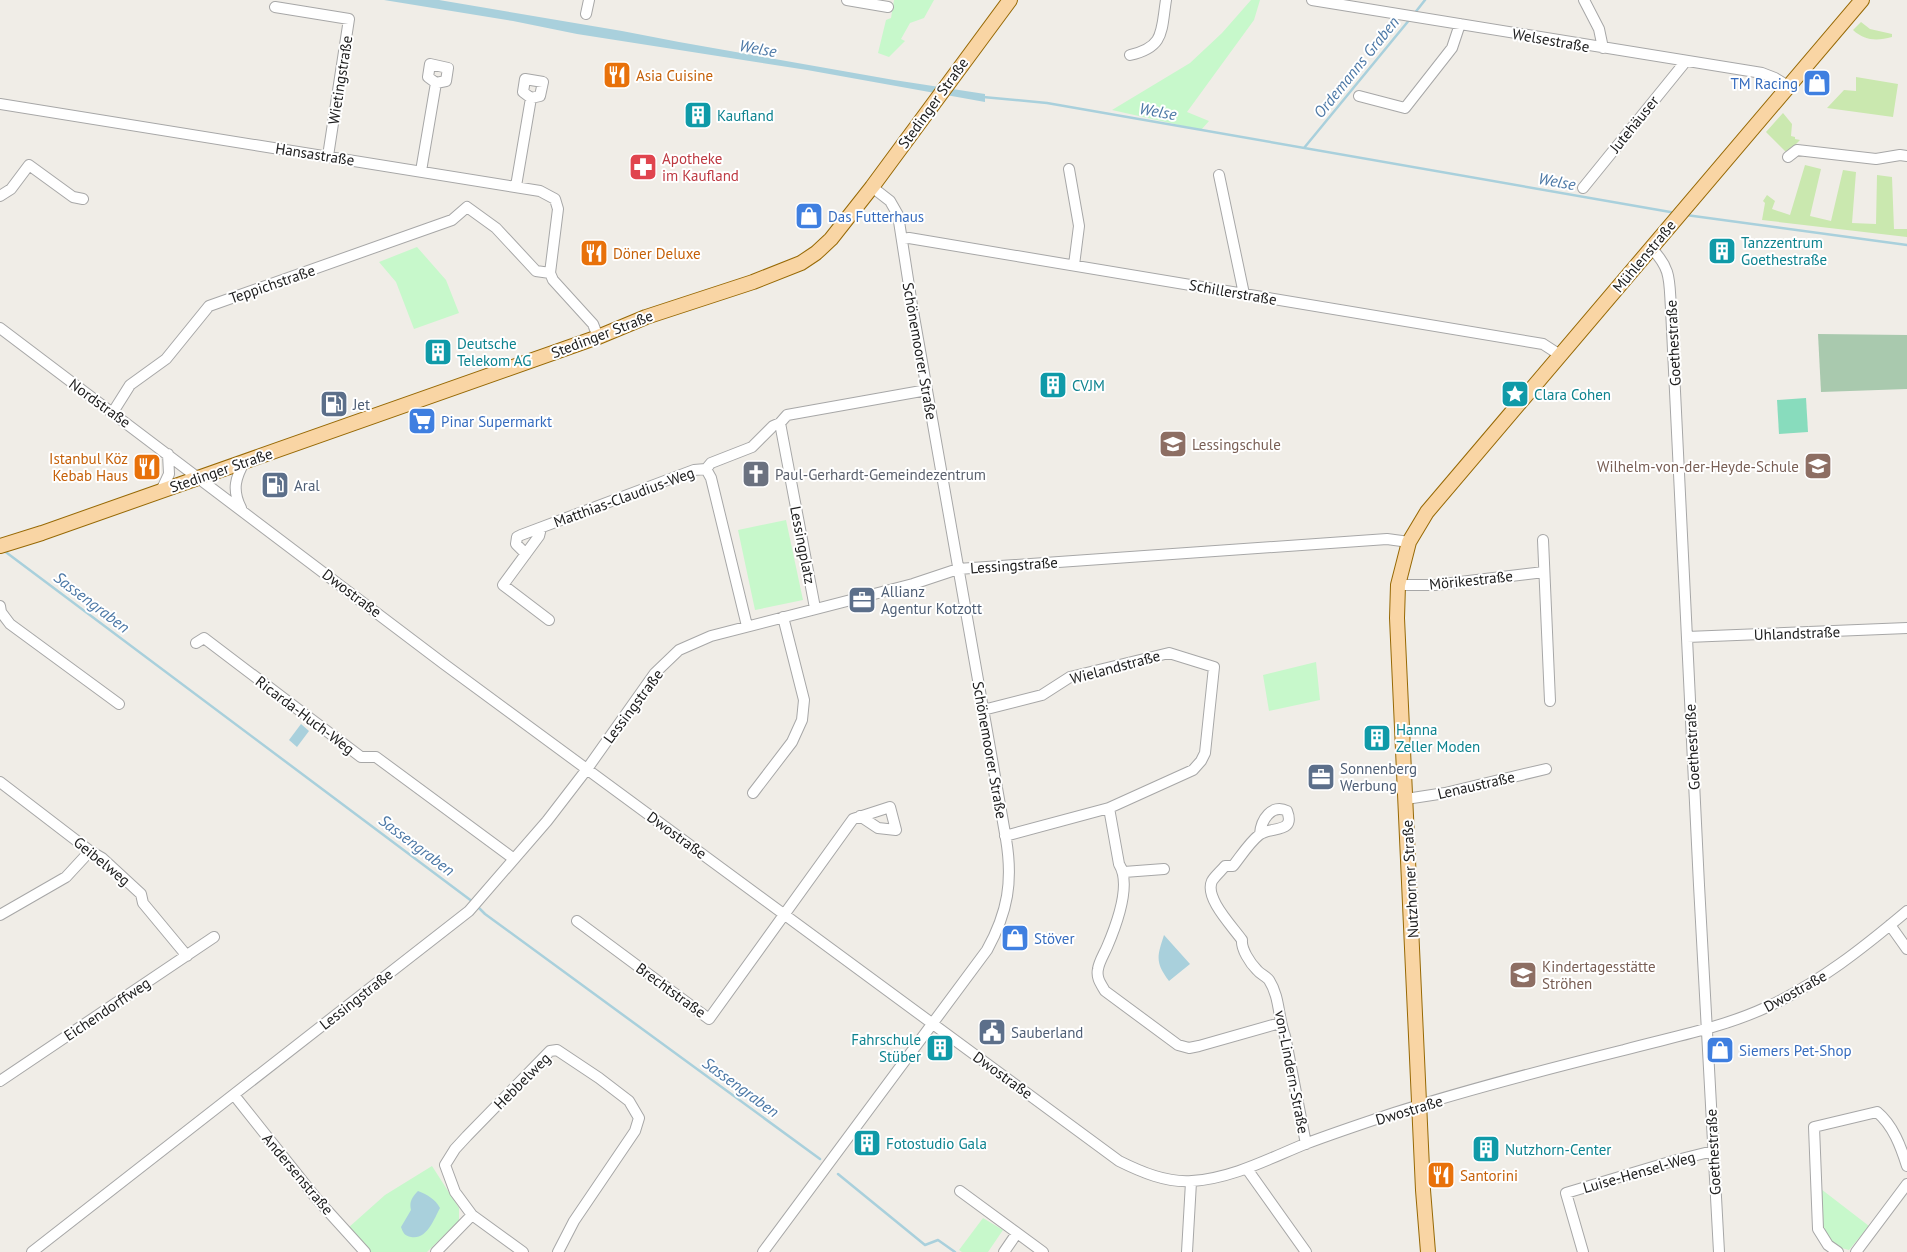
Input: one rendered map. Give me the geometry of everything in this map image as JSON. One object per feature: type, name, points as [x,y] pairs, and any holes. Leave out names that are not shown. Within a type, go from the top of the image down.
[{"type":"main road","name":"Stedinger Straße","points":[[3,543],[161,491],[598,337],[646,317],[754,282],[801,264],[830,239],[872,187],[1010,0]]},
{"type":"main road","name":"Mühlenstraße","points":[[1427,512],[1862,0]]},
{"type":"main road","name":"Nutzhorner Straße","points":[[1427,512],[1409,542],[1398,585],[1398,642],[1423,1190],[1428,1252]]},
{"type":"street","points":[[586,14],[589,0]]},
{"type":"street","points":[[847,0],[888,7]]},
{"type":"street","points":[[1130,55],[1154,46],[1160,36],[1166,0]]},
{"type":"street","name":"Welsestraße","points":[[1317,0],[1762,73],[1788,86]]},
{"type":"street","points":[[1584,0],[1602,37],[1602,48]]},
{"type":"street","name":"Wietingstraße","points":[[275,7],[349,19],[328,156]]},
{"type":"street","points":[[1359,96],[1406,108],[1452,48],[1460,24]]},
{"type":"street","name":"Jutehäuser","points":[[1583,188],[1686,61]]},
{"type":"street","points":[[421,171],[436,83]]},
{"type":"street","points":[[516,186],[531,98]]},
{"type":"street","name":"Hansastraße","points":[[0,104],[540,190],[554,199],[558,209],[550,272]]},
{"type":"street","points":[[1788,157],[1797,150],[1876,159],[1900,155],[1907,156]]},
{"type":"street","points":[[0,196],[11,189],[29,165],[73,197],[83,199]]},
{"type":"street","points":[[1069,169],[1079,226],[1074,265]]},
{"type":"street","points":[[1219,175],[1244,294]]},
{"type":"street","name":"Schönemoorer Straße","points":[[763,1252],[934,1024],[987,950],[1002,920],[1009,888],[1008,855],[1005,836],[926,390],[898,215],[890,201],[872,187]]},
{"type":"street","name":"Teppichstraße","points":[[112,412],[130,386],[166,359],[209,306],[452,220],[467,207],[496,228],[536,271],[550,272]]},
{"type":"street","name":"Schillerstraße","points":[[902,239],[909,238],[1074,265],[1543,344],[1560,355]]},
{"type":"street","name":"Goethestraße","points":[[1651,248],[1666,265],[1669,280],[1719,1252]]},
{"type":"street","points":[[550,272],[553,280],[593,324],[598,337]]},
{"type":"street","name":"Nordstraße","points":[[0,328],[200,477]]},
{"type":"street","name":"Matthias-Claudius-Weg","points":[[526,554],[516,544],[517,538],[694,470],[706,469],[711,463],[752,447],[787,415],[926,390]]},
{"type":"street","name":"Lessingplatz","points":[[780,423],[815,608]]},
{"type":"street","points":[[161,491],[170,470],[168,454]]},
{"type":"street","points":[[241,509],[234,485],[245,461]]},
{"type":"street","points":[[706,469],[711,478],[747,626]]},
{"type":"street","name":"Dwostraße","points":[[200,477],[444,664],[1119,1161],[1140,1172],[1154,1176],[1191,1182],[1247,1169],[1306,1144],[1419,1106],[1706,1028],[1759,1010],[1800,991],[1820,979],[1907,911]]},
{"type":"street","name":"Matthias-Claudius-Weg","points":[[541,528],[539,536],[503,585],[549,620]]},
{"type":"street","name":"Lessingstraße","points":[[32,1252],[469,911],[547,821],[656,673],[679,650],[711,636],[913,584],[958,569],[1387,539],[1409,542]]},
{"type":"street","points":[[1543,540],[1550,701]]},
{"type":"street","name":"Mörikestraße","points":[[1398,585],[1435,585],[1544,572]]},
{"type":"street","points":[[0,606],[1,612],[10,624],[119,704]]},
{"type":"street","points":[[753,793],[792,742],[802,720],[804,700],[783,617]]},
{"type":"street","name":"Uhlandstraße","points":[[1687,637],[1907,628]]},
{"type":"street","name":"Ricarda-Huch-Weg","points":[[196,643],[204,638],[361,757],[376,756],[514,859]]},
{"type":"street","name":"Wielandstraße","points":[[983,710],[1042,695],[1070,677],[1169,652],[1214,667],[1205,753],[1193,770],[1109,808],[1005,836]]},
{"type":"street","name":"Lenaustraße","points":[[1406,799],[1445,793],[1546,769]]},
{"type":"street","name":"Geibelweg","points":[[0,782],[90,851],[102,858],[142,894],[143,903],[187,956]]},
{"type":"street","points":[[1109,808],[1119,864],[1124,872],[1124,895],[1113,933],[1098,970],[1098,981],[1105,991],[1178,1045],[1189,1048],[1280,1023]]},
{"type":"street","points":[[784,914],[853,819],[860,816]]},
{"type":"street","name":"von-Lindern-Straße","points":[[1260,834],[1232,866],[1225,866],[1212,882],[1211,891],[1213,901],[1242,940],[1241,946],[1255,969],[1268,980],[1281,1010],[1280,1023],[1285,1036],[1306,1144]]},
{"type":"street","points":[[0,916],[66,877],[90,851]]},
{"type":"street","points":[[1124,872],[1164,869]]},
{"type":"street","name":"Brechtstraße","points":[[577,921],[709,1019],[784,914]]},
{"type":"street","points":[[1890,925],[1907,949]]},
{"type":"street","name":"Eichendorffweg","points":[[0,1081],[214,937]]},
{"type":"street","name":"Hebbelweg","points":[[472,1215],[455,1192],[445,1165],[455,1149],[467,1136],[550,1051],[557,1050],[629,1101],[639,1118],[635,1131],[574,1222],[558,1252]]},
{"type":"street","name":"Andersenstraße","points":[[234,1095],[316,1198],[365,1252]]},
{"type":"street","points":[[1838,1252],[1828,1245],[1818,1229],[1814,1127],[1877,1112],[1886,1119],[1893,1131],[1907,1166]]},
{"type":"street","name":"Luise-Hensel-Weg","points":[[1583,1252],[1566,1193],[1713,1151]]},
{"type":"street","points":[[1247,1169],[1306,1252]]},
{"type":"street","points":[[1187,1252],[1191,1182]]},
{"type":"street","points":[[1856,1252],[1907,1184]]},
{"type":"street","points":[[960,1191],[1043,1252]]},
{"type":"street","points":[[436,1252],[472,1215],[523,1252]]},
{"type":"street","points":[[1004,1252],[1017,1233]]},
{"type":"green space","points":[[894,0],[934,0],[924,18],[910,23],[901,39],[905,41],[889,57],[878,53],[886,20],[891,18]]},
{"type":"green space","points":[[1251,0],[1260,0],[1254,20],[1187,112],[1209,121],[1201,130],[1112,110],[1190,63],[1222,33]]},
{"type":"green space","points":[[1861,22],[1870,29],[1892,34],[1892,37],[1876,39],[1862,36],[1853,30]]},
{"type":"green space","points":[[1856,77],[1898,84],[1893,117],[1827,108],[1844,90],[1856,91]]},
{"type":"green space","points":[[1783,113],[1792,124],[1791,136],[1800,140],[1787,153],[1766,132]]},
{"type":"green space","points":[[1805,165],[1821,169],[1810,216],[1831,221],[1843,170],[1856,172],[1852,223],[1876,224],[1877,175],[1892,177],[1894,229],[1907,229],[1907,237],[1762,220],[1765,203],[1763,201],[1767,195],[1775,201],[1772,209],[1790,215]]},
{"type":"green space","points":[[417,247],[446,280],[459,313],[414,329],[396,282],[379,262]]},
{"type":"green space","points":[[1818,334],[1907,335],[1907,389],[1821,392]]},
{"type":"green space","points":[[1806,398],[1808,432],[1779,434],[1777,400]]},
{"type":"green space","points":[[786,520],[803,600],[755,610],[738,530]]},
{"type":"green space","points":[[1316,662],[1320,700],[1269,711],[1263,675]]},
{"type":"green space","points":[[432,1166],[459,1208],[459,1221],[427,1252],[369,1252],[348,1228],[385,1195]]},
{"type":"green space","points":[[1821,1189],[1869,1226],[1849,1250],[1838,1246],[1826,1234],[1822,1218]]},
{"type":"green space","points":[[983,1218],[1003,1230],[988,1252],[962,1252],[959,1250]]},
{"type":"water","points":[[384,0],[439,0],[622,31],[894,80],[985,94],[985,102],[807,70],[577,34],[513,21]]},
{"type":"water","points":[[301,724],[309,731],[297,747],[289,740]]},
{"type":"water","points":[[1164,935],[1190,964],[1169,981],[1159,964],[1159,954]]},
{"type":"water","points":[[418,1191],[431,1198],[440,1208],[426,1232],[417,1237],[411,1237],[404,1234],[401,1227],[411,1210],[410,1204],[414,1195]]},
{"type":"waterway","name":"Ordemanns Graben","points":[[1414,14],[1425,0]]},
{"type":"waterway","name":"Ordemanns Graben","points":[[1304,148],[1410,19]]},
{"type":"waterway","name":"Welse","points":[[983,97],[1047,103],[1676,213]]},
{"type":"waterway","name":"Welse","points":[[1686,215],[1907,245]]},
{"type":"waterway","name":"Sassengraben","points":[[3,550],[473,902]]},
{"type":"waterway","name":"Sassengraben","points":[[477,906],[485,914],[820,1159]]},
{"type":"waterway","name":"Sassengraben","points":[[838,1174],[925,1245],[938,1240],[955,1252]]},
{"type":"place","name":"Asia Cuisine","points":[[617,75]]},
{"type":"place","name":"TM Racing","points":[[1817,83]]},
{"type":"place","name":"Kaufland","points":[[698,115]]},
{"type":"place","name":"Apotheke im Kaufland","points":[[643,167]]},
{"type":"place","name":"Das Futterhaus","points":[[809,216]]},
{"type":"place","name":"Tanzzentrum Goethestraße","points":[[1722,251]]},
{"type":"place","name":"Döner Deluxe","points":[[594,253]]},
{"type":"place","name":"Deutsche Telekom AG","points":[[438,352]]},
{"type":"place","name":"CVJM","points":[[1053,385]]},
{"type":"place","name":"Clara Cohen","points":[[1515,394]]},
{"type":"place","name":"Jet","points":[[334,404]]},
{"type":"place","name":"Pinar Supermarkt","points":[[422,421]]},
{"type":"place","name":"Lessingschule","points":[[1173,444]]},
{"type":"place","name":"Wilhelm-von-der-Heyde-Schule","points":[[1818,466]]},
{"type":"place","name":"Istanbul Köz Kebab Haus","points":[[147,467]]},
{"type":"place","name":"Paul-Gerhardt-Gemeindezentrum","points":[[756,474]]},
{"type":"place","name":"Aral","points":[[275,485]]},
{"type":"place","name":"Allianz Agentur Kotzott","points":[[862,600]]},
{"type":"place","name":"Hanna Zeller Moden","points":[[1377,738]]},
{"type":"place","name":"Sonnenberg Werbung","points":[[1321,777]]},
{"type":"place","name":"Stöver","points":[[1015,938]]},
{"type":"place","name":"Kindertagesstätte Ströhen","points":[[1523,975]]},
{"type":"place","name":"Sauberland","points":[[992,1032]]},
{"type":"place","name":"Fahrschule Stüber","points":[[940,1048]]},
{"type":"place","name":"Siemers Pet-Shop","points":[[1720,1050]]},
{"type":"place","name":"Fotostudio Gala","points":[[867,1143]]},
{"type":"place","name":"Nutzhorn-Center","points":[[1486,1149]]},
{"type":"place","name":"Santorini","points":[[1441,1175]]}]
